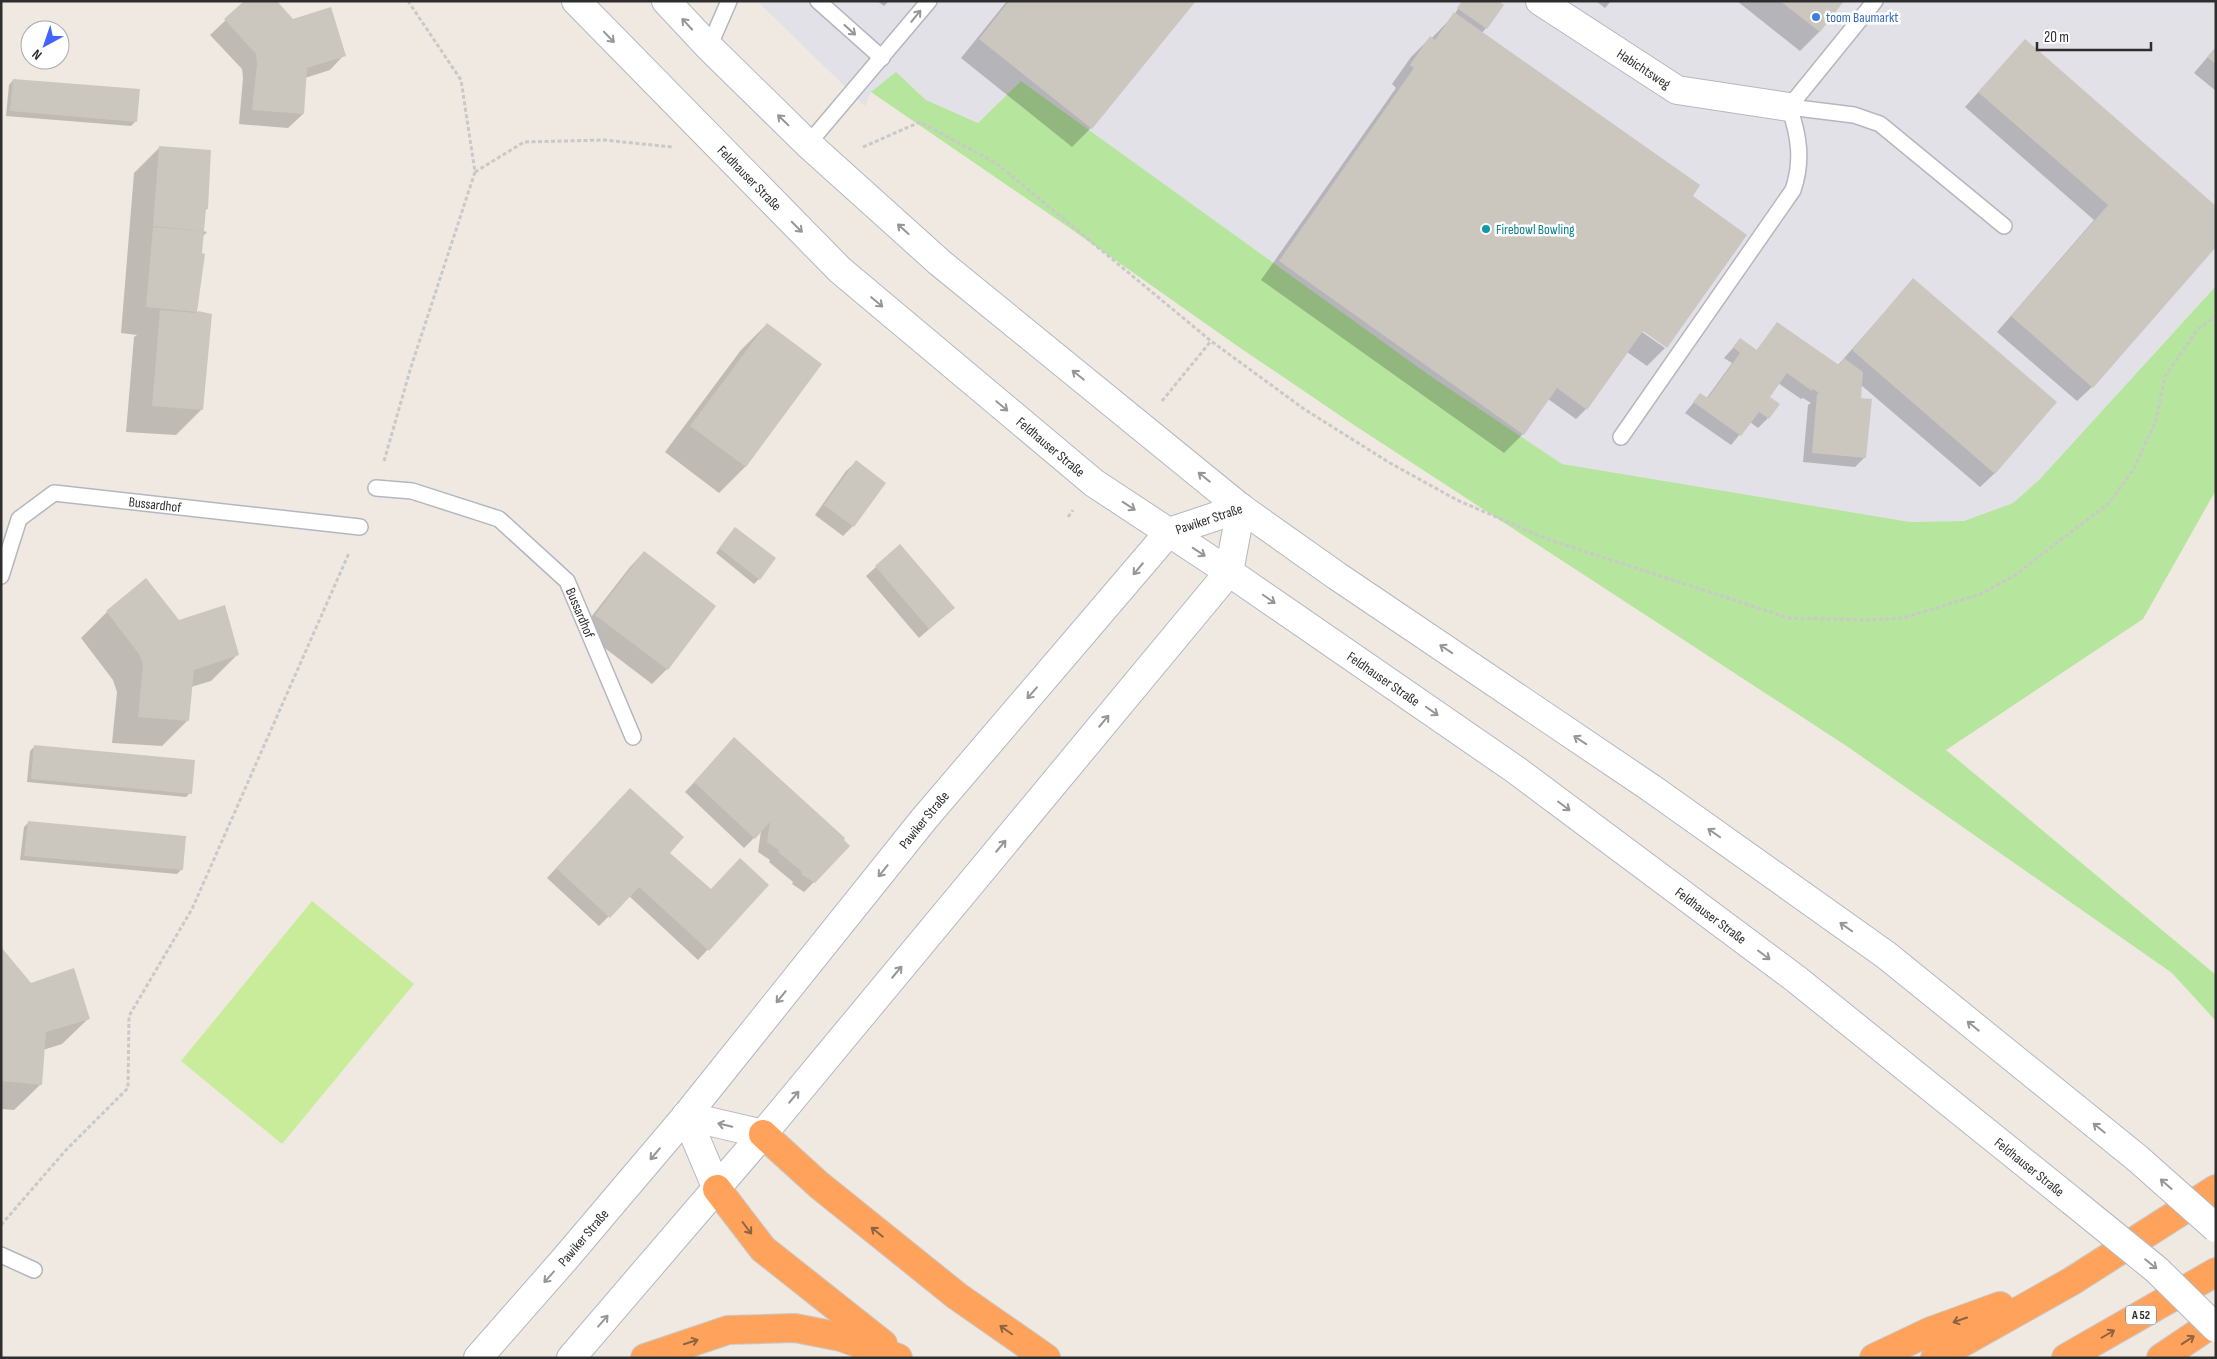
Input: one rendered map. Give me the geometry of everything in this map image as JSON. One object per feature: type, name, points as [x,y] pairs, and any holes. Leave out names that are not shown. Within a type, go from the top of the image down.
[{"type":"highway","points":[[763,1134],[819,1185],[957,1296],[1046,1358]]},
{"type":"highway","points":[[717,1189],[762,1249],[900,1358]]},
{"type":"highway","points":[[1935,1358],[2072,1281],[2216,1189]]},
{"type":"highway","name":"A 52","points":[[2066,1358],[2216,1272]]},
{"type":"highway","points":[[1874,1358],[1931,1331],[2072,1281]]},
{"type":"highway","points":[[2160,1358],[2216,1322]]},
{"type":"highway","points":[[645,1358],[728,1330],[795,1328],[841,1337],[900,1358]]},
{"type":"main road","name":"Feldhauser Straße","points":[[576,1],[722,152],[840,270],[1094,483],[1229,572],[1532,782],[1796,979],[2157,1270],[2216,1328]]},
{"type":"main road","points":[[666,1],[709,47],[808,144],[940,262],[1242,508],[1338,576],[1651,788],[1886,955],[2137,1158],[2216,1228]]},
{"type":"main road","name":"Habichtsweg","points":[[1540,1],[1677,90],[1789,107]]},
{"type":"main road","name":"Pawiker Straße","points":[[478,1358],[686,1116],[924,819],[1170,532],[1242,508],[1229,572],[717,1189],[571,1358]]},
{"type":"main road","points":[[686,1116],[763,1134]]},
{"type":"main road","points":[[686,1116],[717,1189]]},
{"type":"lane","points":[[709,47],[729,1]]},
{"type":"lane","points":[[818,1],[882,58]]},
{"type":"lane","points":[[808,144],[928,1]]},
{"type":"lane","points":[[1789,107],[1874,1]]},
{"type":"lane","points":[[1789,107],[1854,114],[1880,124],[2004,226]]},
{"type":"lane","points":[[1621,437],[1793,190],[1799,159],[1796,125],[1789,107]]},
{"type":"lane","name":"Bussardhof","points":[[376,488],[412,492],[499,518],[567,581],[633,737]]},
{"type":"lane","name":"Bussardhof","points":[[1,576],[19,519],[54,492],[360,527]]},
{"type":"lane","points":[[1,1255],[34,1270]]},
{"type":"path","points":[[376,488],[474,172],[460,80],[408,1]]},
{"type":"path","points":[[829,162],[920,122],[996,163],[1211,342],[1304,409],[1390,463],[1457,500],[1547,539],[1789,618],[1866,620],[1904,618],[1981,594],[2015,575],[2109,503],[2133,470],[2156,421],[2165,376],[2198,329],[2216,316]]},
{"type":"path","points":[[474,172],[524,142],[604,140],[722,152]]},
{"type":"path","points":[[1,1224],[66,1150],[128,1088],[129,1016],[192,908],[360,527]]},
{"type":"shaded area","points":[[757,1],[2216,1],[2216,286],[2039,480],[2013,503],[1964,521],[1910,522],[1562,464],[1429,375],[1021,81],[978,123],[926,100],[915,89],[871,92],[865,106]]},
{"type":"green space","points":[[896,72],[926,100],[978,123],[1021,81],[1429,375],[1562,464],[1910,522],[1964,521],[2013,503],[2039,480],[2216,286],[2216,490],[2143,619],[1946,750],[2216,975],[2216,1021],[2172,973],[1848,747],[1354,425],[871,92]]},
{"type":"green space","points":[[312,901],[414,984],[282,1144],[181,1061]]},
{"type":"building","points":[[244,1],[277,1],[293,19],[331,7],[346,56],[307,68],[304,114],[252,110],[257,63],[256,54],[224,19]]},
{"type":"building","points":[[1009,1],[1196,1],[1092,129],[979,39]]},
{"type":"building","points":[[1462,1],[1498,1],[1504,5],[1487,29],[1457,8]]},
{"type":"building","name":"toom Baumarkt","points":[[1780,1],[1844,1],[1820,32]]},
{"type":"building","name":"Firebowl Bowling","points":[[1454,12],[1700,185],[1693,196],[1747,235],[1667,348],[1643,331],[1587,410],[1557,388],[1524,435],[1279,261],[1414,68],[1410,65],[1430,36],[1435,40]]},
{"type":"building","points":[[2025,39],[2216,206],[2216,247],[2093,388],[2011,316],[2108,205],[1978,92]]},
{"type":"building","points":[[2216,48],[2216,64],[2207,57]]},
{"type":"building","points":[[13,79],[140,89],[137,122],[10,111]]},
{"type":"building","points":[[159,146],[211,150],[208,209],[206,209],[204,231],[153,226]]},
{"type":"building","points":[[153,227],[204,231],[202,253],[205,254],[197,312],[146,307]]},
{"type":"building","points":[[1913,278],[2057,402],[1995,474],[1852,350]]},
{"type":"building","points":[[160,310],[197,313],[198,311],[212,314],[203,410],[152,406]]},
{"type":"building","points":[[1777,322],[1839,365],[1844,358],[1863,372],[1861,398],[1872,399],[1866,458],[1812,453],[1817,394],[1819,393],[1813,389],[1812,391],[1787,373],[1770,397],[1780,404],[1769,419],[1759,412],[1741,436],[1693,402],[1700,393],[1708,398],[1740,353],[1733,347],[1740,338],[1757,350]]},
{"type":"building","points":[[767,323],[822,364],[746,467],[690,426]]},
{"type":"building","points":[[856,460],[886,483],[854,527],[824,505]]},
{"type":"building","points":[[735,527],[776,558],[760,580],[719,548]]},
{"type":"building","points":[[900,544],[955,608],[929,629],[875,566]]},
{"type":"building","points":[[644,551],[716,606],[668,670],[595,615]]},
{"type":"building","points":[[146,578],[179,620],[225,605],[239,655],[194,670],[189,721],[138,717],[143,665],[139,654],[106,611]]},
{"type":"building","points":[[734,737],[845,838],[844,840],[850,846],[815,883],[801,874],[802,872],[778,852],[779,850],[767,842],[770,822],[755,839],[694,782]]},
{"type":"building","points":[[34,745],[195,760],[192,794],[31,779]]},
{"type":"building","points":[[630,788],[684,837],[670,853],[711,889],[740,858],[769,885],[709,951],[639,887],[610,918],[556,868]]},
{"type":"building","points":[[28,821],[186,836],[183,870],[24,856]]},
{"type":"building","points":[[1,947],[31,983],[74,968],[90,1019],[46,1032],[42,1085],[1,1081]]},
{"type":"place","name":"toom Baumarkt","points":[[1816,17]]},
{"type":"place","name":"Firebowl Bowling","points":[[1486,229]]}]
